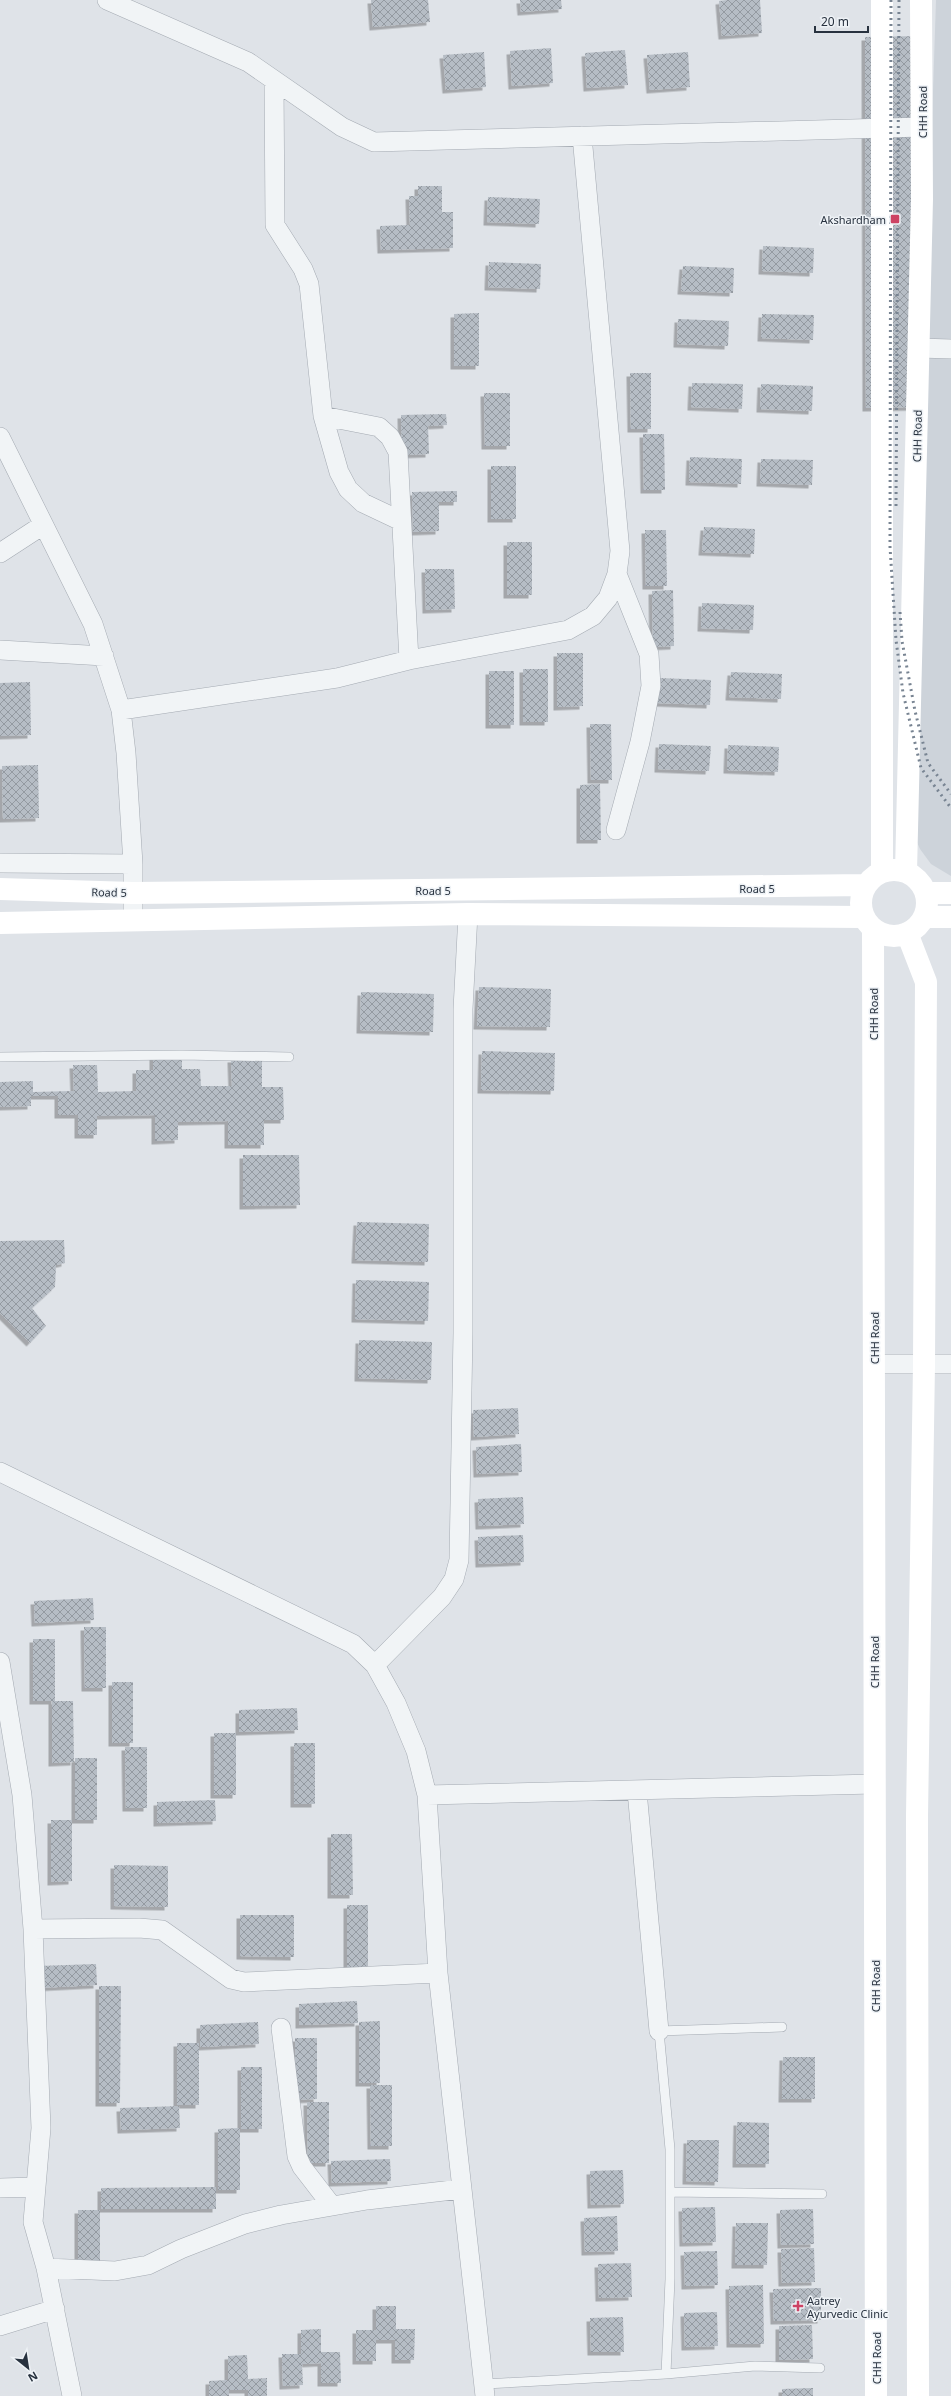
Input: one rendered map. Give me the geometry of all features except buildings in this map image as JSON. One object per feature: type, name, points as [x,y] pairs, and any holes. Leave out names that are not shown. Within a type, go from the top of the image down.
[{"type":"street","points":[[107,0],[248,62],[342,127],[374,142],[922,127]]},
{"type":"street","points":[[882,0],[882,871]]},
{"type":"street","name":"CHH Road","points":[[906,872],[919,348],[922,127],[921,0]]},
{"type":"street","points":[[274,81],[275,225],[302,269],[309,284],[323,416],[339,472],[348,489],[363,503],[401,521]]},
{"type":"street","points":[[122,710],[336,678],[408,660],[568,630],[593,616],[608,598],[617,574],[620,551],[582,136]]},
{"type":"street","points":[[919,348],[951,349]]},
{"type":"street","points":[[323,416],[379,427],[390,437],[398,452],[408,660]]},
{"type":"street","points":[[0,437],[93,624],[122,710],[133,864],[133,919]]},
{"type":"street","points":[[0,553],[43,525]]},
{"type":"street","points":[[616,830],[640,742],[651,686],[649,654],[617,574]]},
{"type":"street","points":[[0,650],[104,656]]},
{"type":"street","points":[[0,863],[133,864]]},
{"type":"street","points":[[0,923],[133,919],[468,914],[868,923],[889,936],[907,933],[914,929],[925,917],[926,893],[919,881],[906,872],[894,869],[882,871],[872,877],[865,885],[861,896],[860,906],[868,923]]},
{"type":"street","name":"Road 5","points":[[0,889],[133,893],[865,885]]},
{"type":"street","points":[[926,893],[951,893]]},
{"type":"street","points":[[375,1665],[442,1597],[454,1580],[459,1560],[463,1333],[463,1009],[468,914]]},
{"type":"street","points":[[925,917],[951,917]]},
{"type":"street","name":"CHH Road","points":[[868,923],[874,1364],[876,2396]]},
{"type":"street","points":[[907,933],[926,982],[924,1364],[917,1816],[918,2396]]},
{"type":"street","points":[[874,1364],[951,1364]]},
{"type":"street","points":[[0,1477],[353,1644],[375,1665],[396,1703],[416,1751],[427,1795],[438,1974],[461,2189],[485,2390]]},
{"type":"street","points":[[0,1662],[22,1795],[33,1929],[41,2128],[33,2222],[46,2268],[55,2309],[67,2394]]},
{"type":"street","points":[[427,1795],[874,1784]]},
{"type":"street","points":[[637,1791],[659,2031]]},
{"type":"street","points":[[33,1929],[139,1928],[162,1930],[231,1979],[244,1982],[438,1974]]},
{"type":"street","points":[[281,2028],[297,2156],[302,2167],[332,2206]]},
{"type":"street","points":[[0,2188],[35,2187]]},
{"type":"street","points":[[46,2268],[115,2271],[148,2266],[181,2249],[245,2224],[332,2206],[461,2189]]},
{"type":"street","points":[[0,2326],[55,2309]]},
{"type":"lane","points":[[0,1057],[182,1055],[288,1057]]},
{"type":"lane","points":[[666,2374],[670,2279],[670,2149],[659,2031],[782,2027]]},
{"type":"lane","points":[[670,2192],[822,2194]]},
{"type":"lane","points":[[485,2390],[755,2366],[820,2368]]},
{"type":"shaded area","points":[[936,0],[951,0],[951,876],[931,864],[920,849],[909,825]]},
{"type":"railway","points":[[891,0],[890,547],[896,640],[903,693],[921,768],[951,808]]},
{"type":"railway","points":[[896,506],[899,0]]},
{"type":"railway","points":[[900,612],[902,641],[915,711],[928,763],[951,794]]},
{"type":"place","name":"Akshardham","points":[[895,219]]},
{"type":"place","name":"Aatrey Ayurvedic Clinic","points":[[798,2306]]}]
